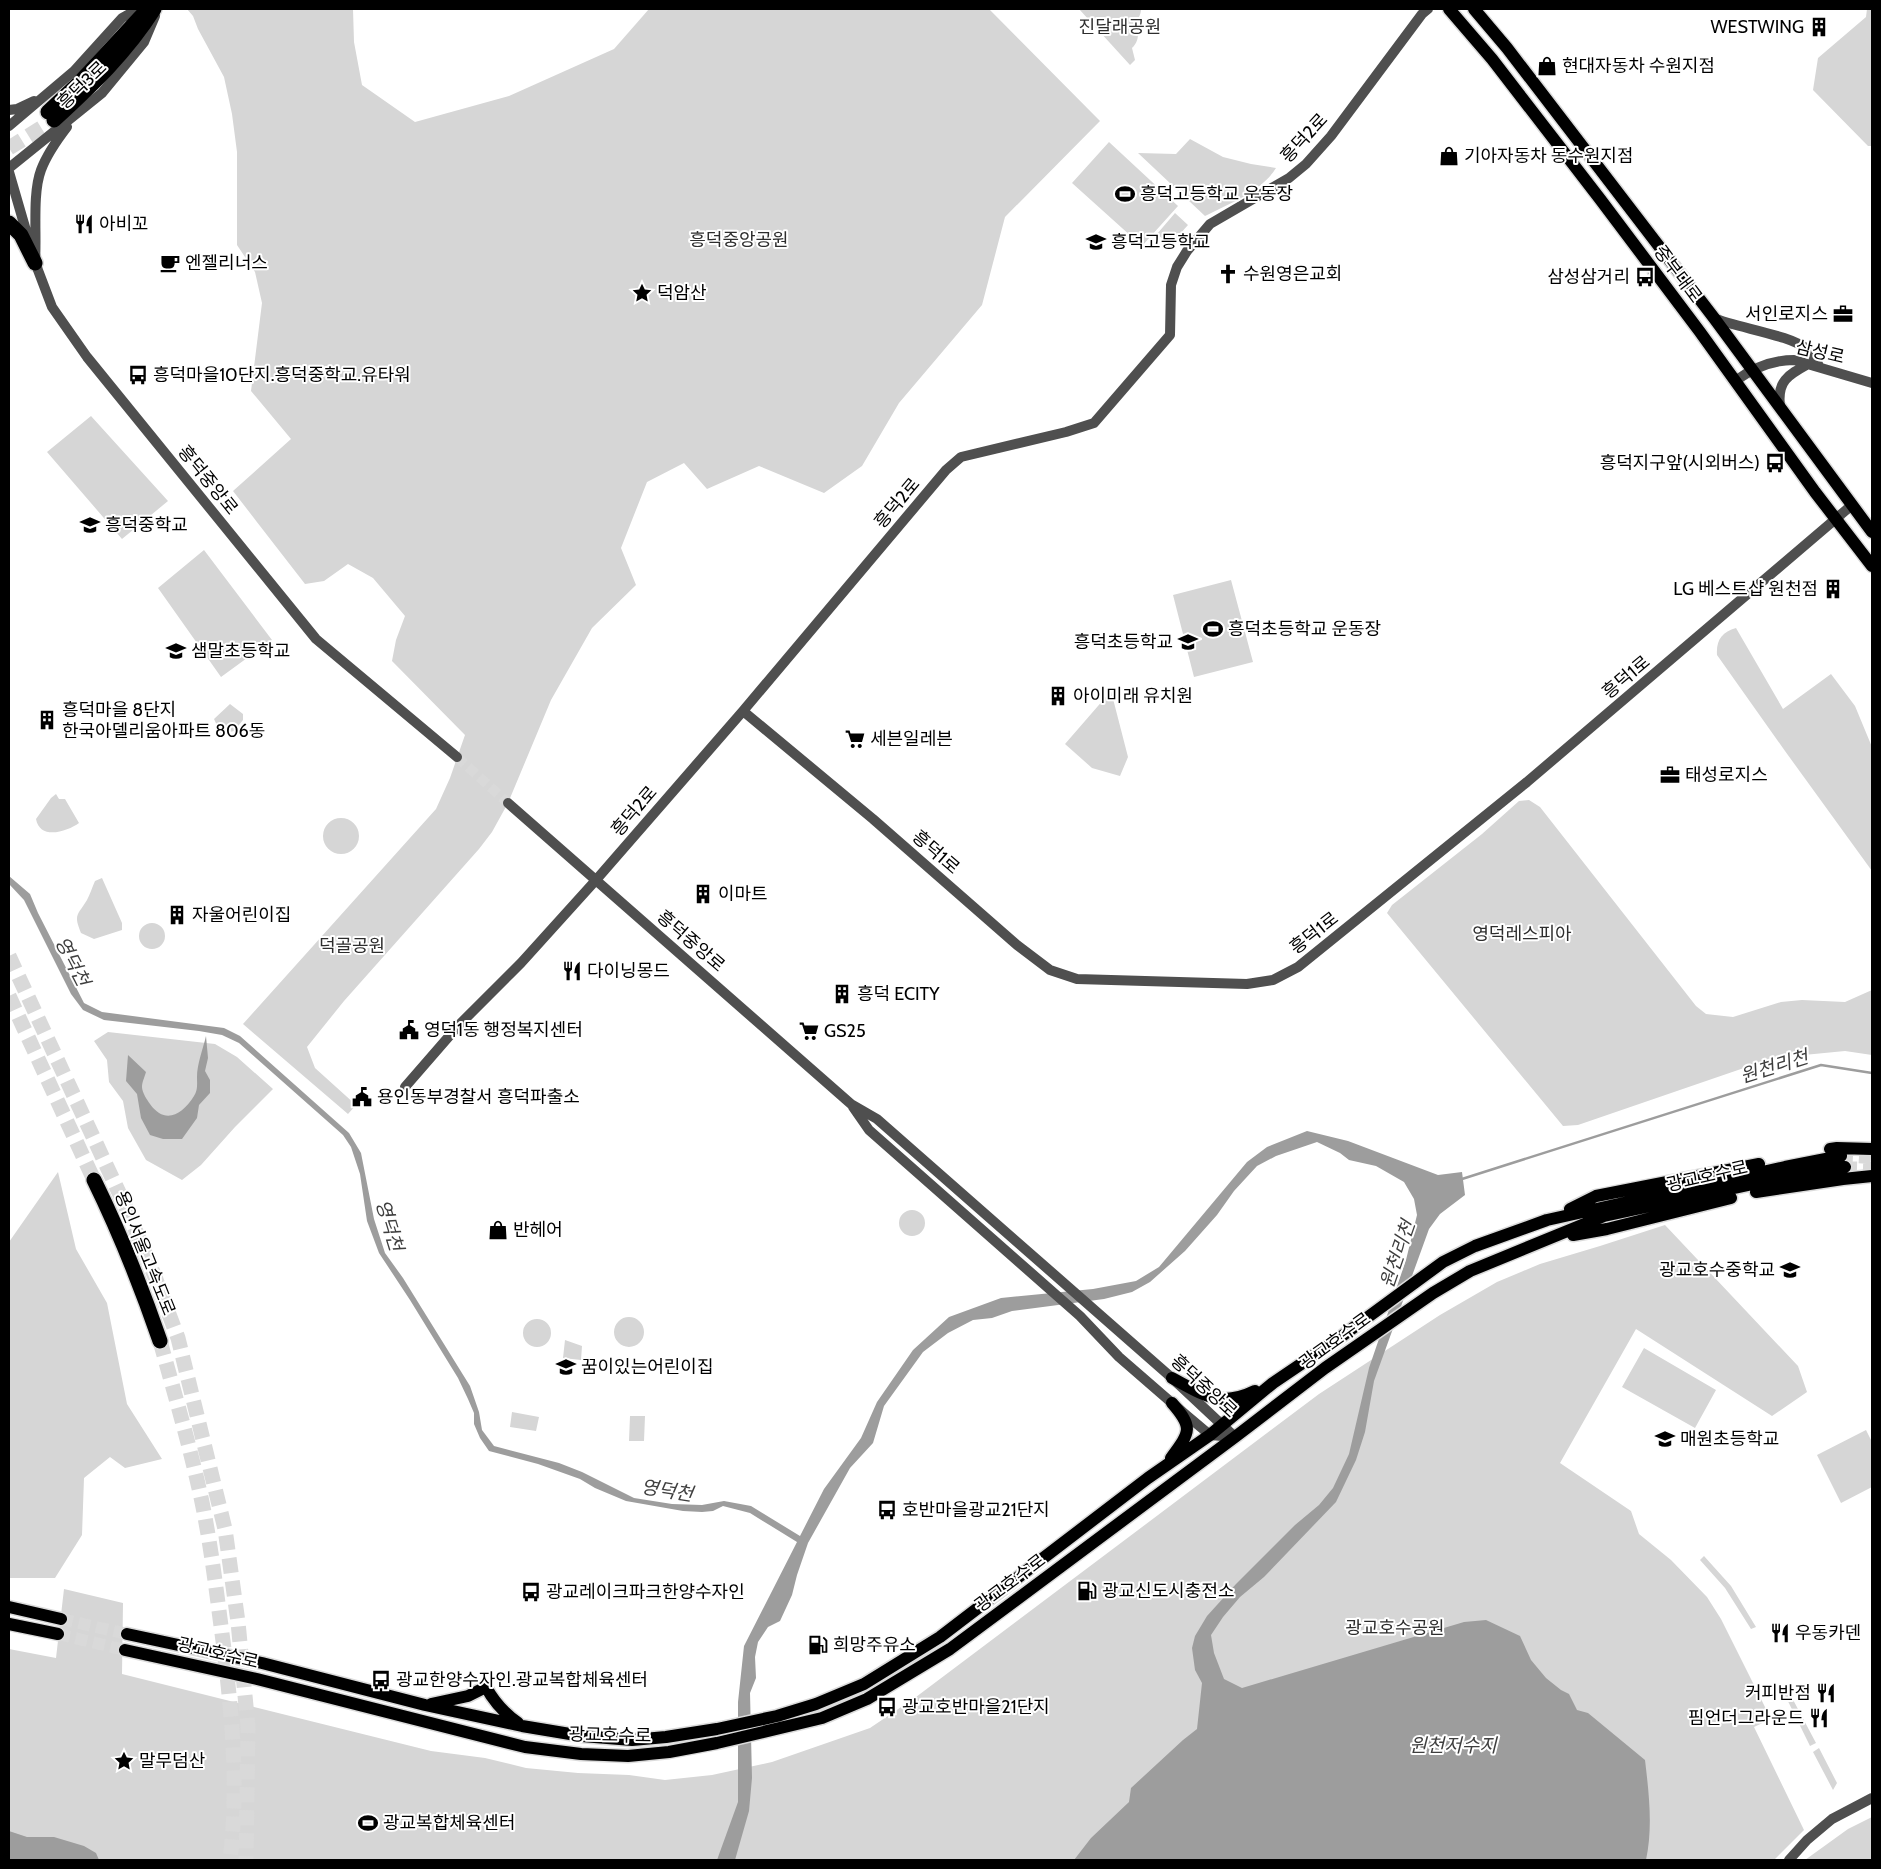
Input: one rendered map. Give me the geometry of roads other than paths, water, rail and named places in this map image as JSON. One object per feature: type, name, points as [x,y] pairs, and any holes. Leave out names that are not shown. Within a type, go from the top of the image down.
[{"type":"highway","points":[[148,9],[126,31],[51,116],[102,76],[137,36],[156,9]]},
{"type":"highway","points":[[9,223],[21,235],[35,263]]},
{"type":"highway","name":"용인서울고속도로","points":[[94,1180],[140,1282],[160,1341]]},
{"type":"main road","name":"중부대로","points":[[1449,9],[1492,59],[1685,313],[1872,566]]},
{"type":"main road","name":"중부대로","points":[[1474,9],[1519,64],[1714,318],[1872,532]]},
{"type":"main road","points":[[1685,313],[1692,316],[1700,326],[1714,318]]},
{"type":"main road","points":[[1547,1220],[1596,1196],[1837,1148],[1872,1149]]},
{"type":"main road","name":"광교호수로","points":[[125,1650],[267,1682],[525,1747],[580,1754],[628,1756],[669,1752],[776,1730],[822,1718],[867,1698],[950,1649],[1235,1438],[1325,1368],[1433,1293],[1470,1271],[1604,1216],[1794,1175],[1843,1161],[1776,1169],[1547,1220],[1475,1246],[1443,1262],[1338,1339],[1273,1383],[1210,1435],[1148,1478],[940,1637],[864,1684],[816,1704],[777,1716],[717,1729],[666,1737],[632,1740],[582,1736],[522,1726],[425,1705],[262,1663],[128,1634]]},
{"type":"main road","points":[[1551,1239],[1607,1229],[1761,1190],[1872,1176]]},
{"type":"main road","points":[[1172,1378],[1203,1395],[1223,1400],[1241,1398],[1273,1383]]},
{"type":"main road","points":[[1164,1468],[1185,1438],[1187,1429],[1184,1418],[1172,1403]]},
{"type":"main road","points":[[9,1607],[61,1619]]},
{"type":"main road","points":[[9,1624],[58,1634]]},
{"type":"main road","points":[[425,1705],[456,1700],[486,1687],[494,1701],[507,1716],[522,1726]]},
{"type":"street","name":"흥덕3로","points":[[9,126],[74,72],[122,18],[138,9]]},
{"type":"street","name":"흥덕3로","points":[[9,168],[102,93],[144,42],[156,9]]},
{"type":"street","name":"흥덕2로","points":[[404,1088],[458,1026],[521,963],[596,880],[946,470],[962,456],[1066,432],[1094,422],[1170,335],[1171,285],[1177,267],[1187,251],[1210,224],[1289,178],[1306,164],[1331,136],[1422,14],[1428,9]]},
{"type":"street","points":[[9,110],[17,109],[46,96]]},
{"type":"street","points":[[35,263],[37,234],[35,198],[41,171],[54,144],[87,106]]},
{"type":"street","name":"흥덕중앙로","points":[[9,172],[35,263],[52,307],[87,357],[316,639],[457,757]]},
{"type":"street","points":[[1714,318],[1790,340],[1807,348],[1819,366]]},
{"type":"street","name":"삼성로","points":[[1735,381],[1752,369],[1782,360],[1794,360],[1872,383]]},
{"type":"street","points":[[1780,406],[1779,396],[1783,382],[1793,372],[1808,364]]},
{"type":"street","name":"흥덕1로","points":[[743,710],[1050,970],[1077,979],[1247,984],[1272,980],[1298,967],[1527,782],[1852,505]]},
{"type":"street","name":"흥덕중앙로","points":[[508,803],[851,1104],[877,1119],[1172,1378],[1235,1438]]},
{"type":"street","name":"흥덕중앙로","points":[[851,1104],[869,1130],[1080,1316],[1119,1357],[1210,1435],[1235,1438]]},
{"type":"street","points":[[1789,1860],[1807,1840],[1832,1819],[1872,1798]]},
{"type":"water","name":"원천저수지","points":[[9,876],[30,894],[84,1003],[102,1012],[224,1028],[240,1036],[349,1133],[361,1153],[374,1219],[385,1253],[403,1278],[470,1386],[479,1412],[482,1430],[494,1446],[559,1463],[582,1472],[634,1498],[672,1504],[702,1505],[724,1501],[751,1506],[800,1536],[824,1489],[861,1438],[877,1402],[913,1350],[949,1317],[1001,1298],[1093,1289],[1136,1281],[1159,1267],[1247,1162],[1267,1147],[1307,1131],[1348,1141],[1438,1175],[1462,1172],[1465,1195],[1440,1214],[1429,1229],[1374,1381],[1365,1432],[1356,1460],[1336,1502],[1264,1577],[1240,1597],[1223,1617],[1211,1635],[1214,1653],[1224,1679],[1242,1688],[1464,1622],[1486,1620],[1520,1636],[1531,1660],[1546,1678],[1569,1694],[1577,1710],[1588,1713],[1645,1760],[1650,1823],[1646,1860],[1074,1860],[1091,1838],[1129,1802],[1131,1788],[1197,1729],[1202,1683],[1195,1670],[1192,1648],[1195,1636],[1207,1616],[1236,1584],[1295,1525],[1319,1505],[1333,1488],[1349,1454],[1369,1368],[1406,1260],[1417,1215],[1414,1199],[1404,1182],[1376,1166],[1349,1160],[1340,1153],[1317,1142],[1276,1156],[1257,1166],[1185,1251],[1150,1282],[1132,1292],[1104,1299],[1012,1311],[992,1318],[973,1320],[948,1333],[923,1352],[884,1406],[873,1443],[850,1468],[808,1543],[792,1595],[780,1621],[768,1627],[758,1642],[755,1657],[756,1678],[750,1693],[752,1778],[749,1811],[735,1860],[717,1860],[738,1802],[738,1702],[744,1646],[797,1542],[750,1513],[723,1506],[713,1511],[683,1511],[626,1501],[595,1488],[580,1479],[538,1464],[489,1451],[480,1438],[474,1424],[474,1413],[458,1378],[379,1253],[367,1221],[360,1174],[351,1147],[343,1135],[239,1043],[222,1035],[199,1031],[104,1020],[83,1010],[71,994],[24,900],[9,884]]},
{"type":"water","points":[[206,1036],[208,1058],[205,1071],[210,1080],[210,1093],[199,1105],[197,1118],[182,1139],[163,1139],[150,1135],[141,1118],[137,1094],[126,1081],[128,1055],[146,1072],[142,1089],[150,1104],[162,1114],[167,1116],[173,1115],[184,1108],[195,1094],[198,1067]]},
{"type":"water","points":[[9,1831],[27,1837],[54,1837],[84,1846],[96,1853],[99,1860],[9,1860]]},
{"type":"waterway","name":"원천리천","points":[[1462,1179],[1821,1065],[1872,1073]]},
{"type":"tunnel","points":[[9,148],[54,120]]},
{"type":"tunnel","points":[[457,757],[508,803]]},
{"type":"tunnel","points":[[9,956],[128,1212],[178,1338],[225,1529],[238,1622],[248,1727],[246,1860]]},
{"type":"tunnel","points":[[9,996],[94,1180]]},
{"type":"tunnel","points":[[1841,1156],[1872,1158]]},
{"type":"tunnel","points":[[1845,1167],[1872,1168]]},
{"type":"tunnel","points":[[160,1341],[198,1484],[215,1582],[232,1723],[234,1805],[230,1860]]},
{"type":"tunnel","points":[[61,1619],[127,1634]]},
{"type":"tunnel","points":[[58,1634],[125,1650]]},
{"type":"place","name":"WESTWING","points":[[1819,27]]},
{"type":"place","name":"현대자동차 수원지점","points":[[1547,66]]},
{"type":"place","name":"기아자동차 동수원지점","points":[[1449,156]]},
{"type":"place","name":"흥덕고등학교 운동장","points":[[1125,194]]},
{"type":"place","name":"아비꼬","points":[[84,224]]},
{"type":"place","name":"흥덕고등학교","points":[[1096,242]]},
{"type":"place","name":"엔젤리너스","points":[[170,263]]},
{"type":"place","name":"수원영은교회","points":[[1228,274]]},
{"type":"place","name":"삼성삼거리","points":[[1645,277]]},
{"type":"place","name":"덕암산","points":[[642,293]]},
{"type":"place","name":"서인로지스","points":[[1843,314]]},
{"type":"place","name":"흥덕마을10단지.흥덕중학교.유타워","points":[[138,375]]},
{"type":"place","name":"흥덕지구앞(시외버스)","points":[[1775,463]]},
{"type":"place","name":"흥덕중학교","points":[[90,525]]},
{"type":"place","name":"LG 베스트샵 원천점","points":[[1833,589]]},
{"type":"place","name":"흥덕초등학교 운동장","points":[[1213,629]]},
{"type":"place","name":"흥덕초등학교","points":[[1188,642]]},
{"type":"place","name":"샘말초등학교","points":[[176,651]]},
{"type":"place","name":"아이미래 유치원","points":[[1058,696]]},
{"type":"place","name":"흥덕마을 8단지 한국아델리움아파트 806동","points":[[47,720]]},
{"type":"place","name":"세븐일레븐","points":[[855,739]]},
{"type":"place","name":"태성로지스","points":[[1670,775]]},
{"type":"place","name":"이마트","points":[[703,894]]},
{"type":"place","name":"자울어린이집","points":[[177,915]]},
{"type":"place","name":"다이닝몽드","points":[[572,971]]},
{"type":"place","name":"흥덕 ECITY","points":[[842,994]]},
{"type":"place","name":"영덕1동 행정복지센터","points":[[409,1030]]},
{"type":"place","name":"GS25","points":[[809,1031]]},
{"type":"place","name":"용인동부경찰서 흥덕파출소","points":[[362,1097]]},
{"type":"place","name":"반헤어","points":[[498,1230]]},
{"type":"place","name":"광교호수중학교","points":[[1790,1270]]},
{"type":"place","name":"꿈이있는어린이집","points":[[566,1367]]},
{"type":"place","name":"매원초등학교","points":[[1665,1439]]},
{"type":"place","name":"호반마을광교21단지","points":[[887,1510]]},
{"type":"place","name":"광교신도시충전소","points":[[1087,1591]]},
{"type":"place","name":"광교레이크파크한양수자인","points":[[531,1592]]},
{"type":"place","name":"우동카덴","points":[[1780,1633]]},
{"type":"place","name":"희망주유소","points":[[818,1645]]},
{"type":"place","name":"광교한양수자인.광교복합체육센터","points":[[381,1680]]},
{"type":"place","name":"커피반점","points":[[1826,1693]]},
{"type":"place","name":"광교호반마을21단지","points":[[887,1707]]},
{"type":"place","name":"핌언더그라운드","points":[[1819,1718]]},
{"type":"place","name":"말무덤산","points":[[124,1761]]},
{"type":"place","name":"광교복합체육센터","points":[[368,1823]]},
{"type":"park label","name":"진달래공원","points":[[1120,27]]},
{"type":"park label","name":"흥덕중앙공원","points":[[739,240]]},
{"type":"park label","name":"영덕레스피아","points":[[1522,934]]},
{"type":"park label","name":"덕골공원","points":[[352,946]]},
{"type":"park label","name":"광교호수공원","points":[[1395,1628]]},
{"type":"water label","name":"영덕천","points":[[73,961]]},
{"type":"water label","name":"영덕천","points":[[390,1225]]},
{"type":"water label","name":"영덕천","points":[[667,1490]]}]
